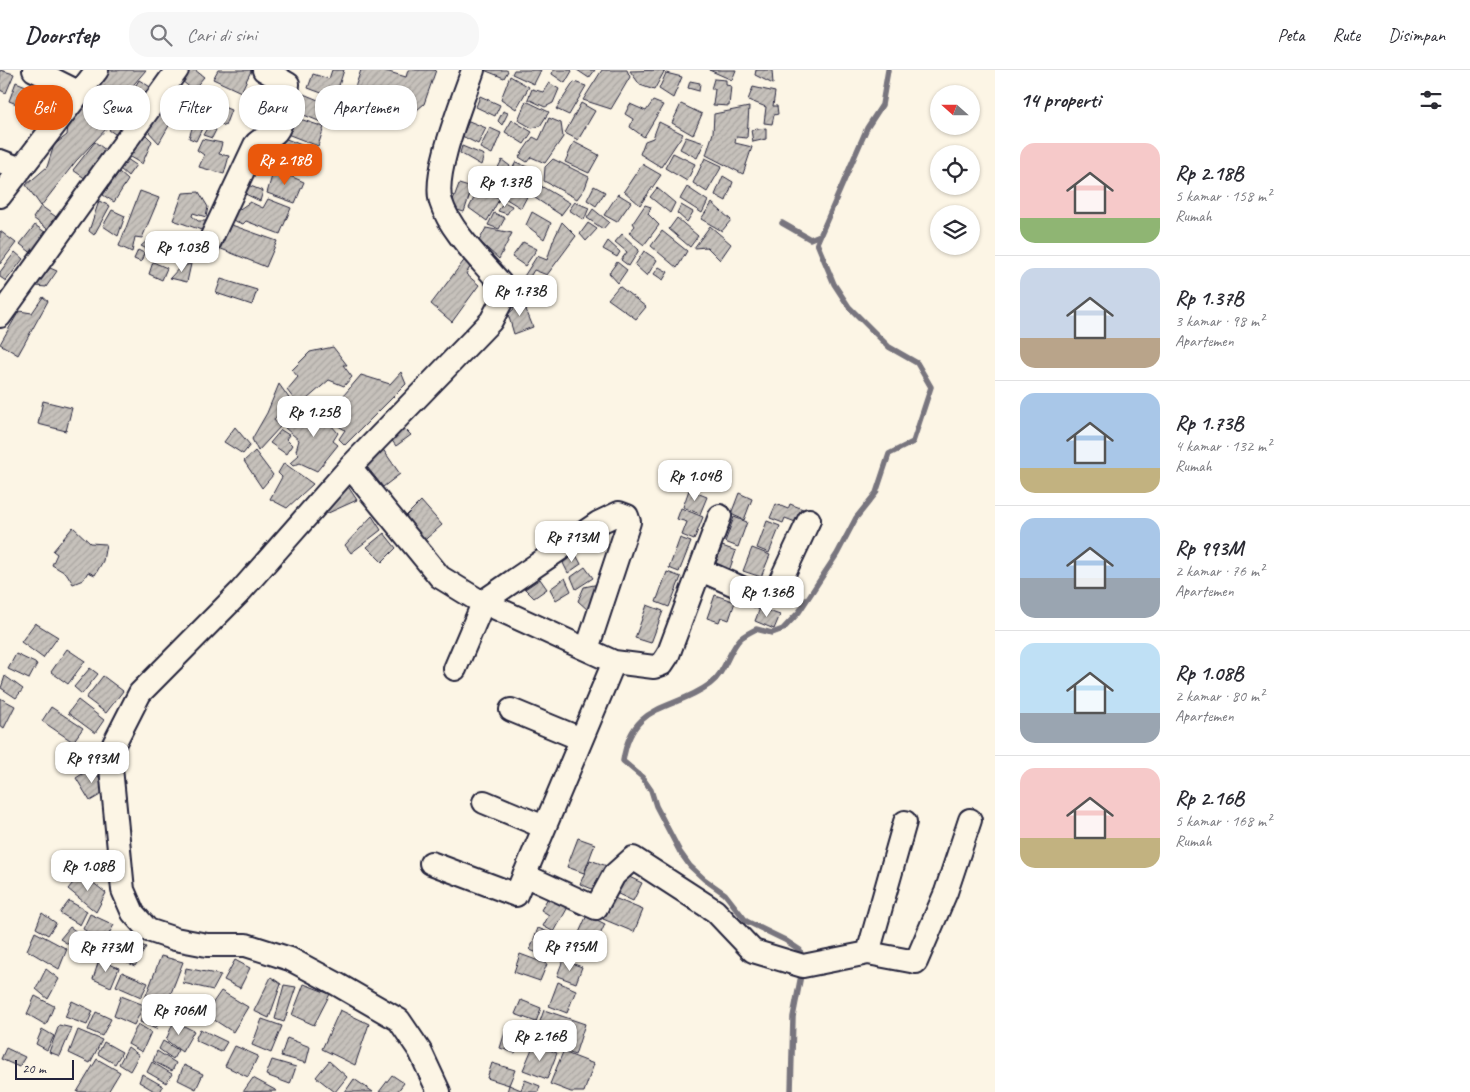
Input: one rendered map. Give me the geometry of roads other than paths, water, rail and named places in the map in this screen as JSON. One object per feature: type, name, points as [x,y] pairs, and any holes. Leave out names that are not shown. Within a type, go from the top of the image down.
[{"type":"street","points":[[34,70],[80,93]]},
{"type":"street","points":[[2,189],[21,169],[97,70]]},
{"type":"street","points":[[0,316],[177,70]]},
{"type":"street","points":[[209,243],[255,145],[261,138],[273,135],[280,128],[288,84],[264,70]]},
{"type":"street","points":[[439,1092],[420,1051],[399,1020],[290,959],[246,945],[207,944],[175,939],[148,930],[133,913],[123,890],[111,768],[114,744],[140,693],[239,593],[350,467],[490,321],[501,302],[502,285],[451,224],[440,201],[440,170],[473,70]]},
{"type":"street","points":[[0,161],[21,169]]},
{"type":"street","points":[[350,467],[440,577],[484,601],[614,662],[654,667],[662,664],[668,655],[720,516]]},
{"type":"street","points":[[456,669],[484,601],[598,523],[619,513],[627,516],[629,522],[587,649]]},
{"type":"street","points":[[700,570],[762,597],[773,592],[779,584],[809,520]]},
{"type":"street","points":[[431,862],[516,895],[614,662]]},
{"type":"street","points":[[511,710],[581,740]]},
{"type":"street","points":[[484,802],[544,827]]},
{"type":"street","points":[[524,875],[596,908],[614,875],[634,858],[715,911],[753,951],[803,966],[868,953],[916,962],[946,892],[970,820]]},
{"type":"street","points":[[868,953],[905,822]]},
{"type":"waterway","points":[[802,961],[800,950],[785,940],[746,921],[725,894],[690,866],[680,852],[656,806],[651,790],[642,777],[623,761],[628,742],[635,728],[644,718],[656,710],[696,693],[710,684],[719,674],[736,644],[743,636],[756,629],[772,633],[783,629],[799,612],[837,554],[856,518],[876,493],[889,454],[913,442],[931,387],[917,363],[889,347],[849,307],[834,284],[817,243],[867,128],[882,105],[888,70]]},
{"type":"waterway","points":[[782,223],[810,239],[820,235]]},
{"type":"waterway","points":[[791,1092],[793,1017],[802,970]]}]
